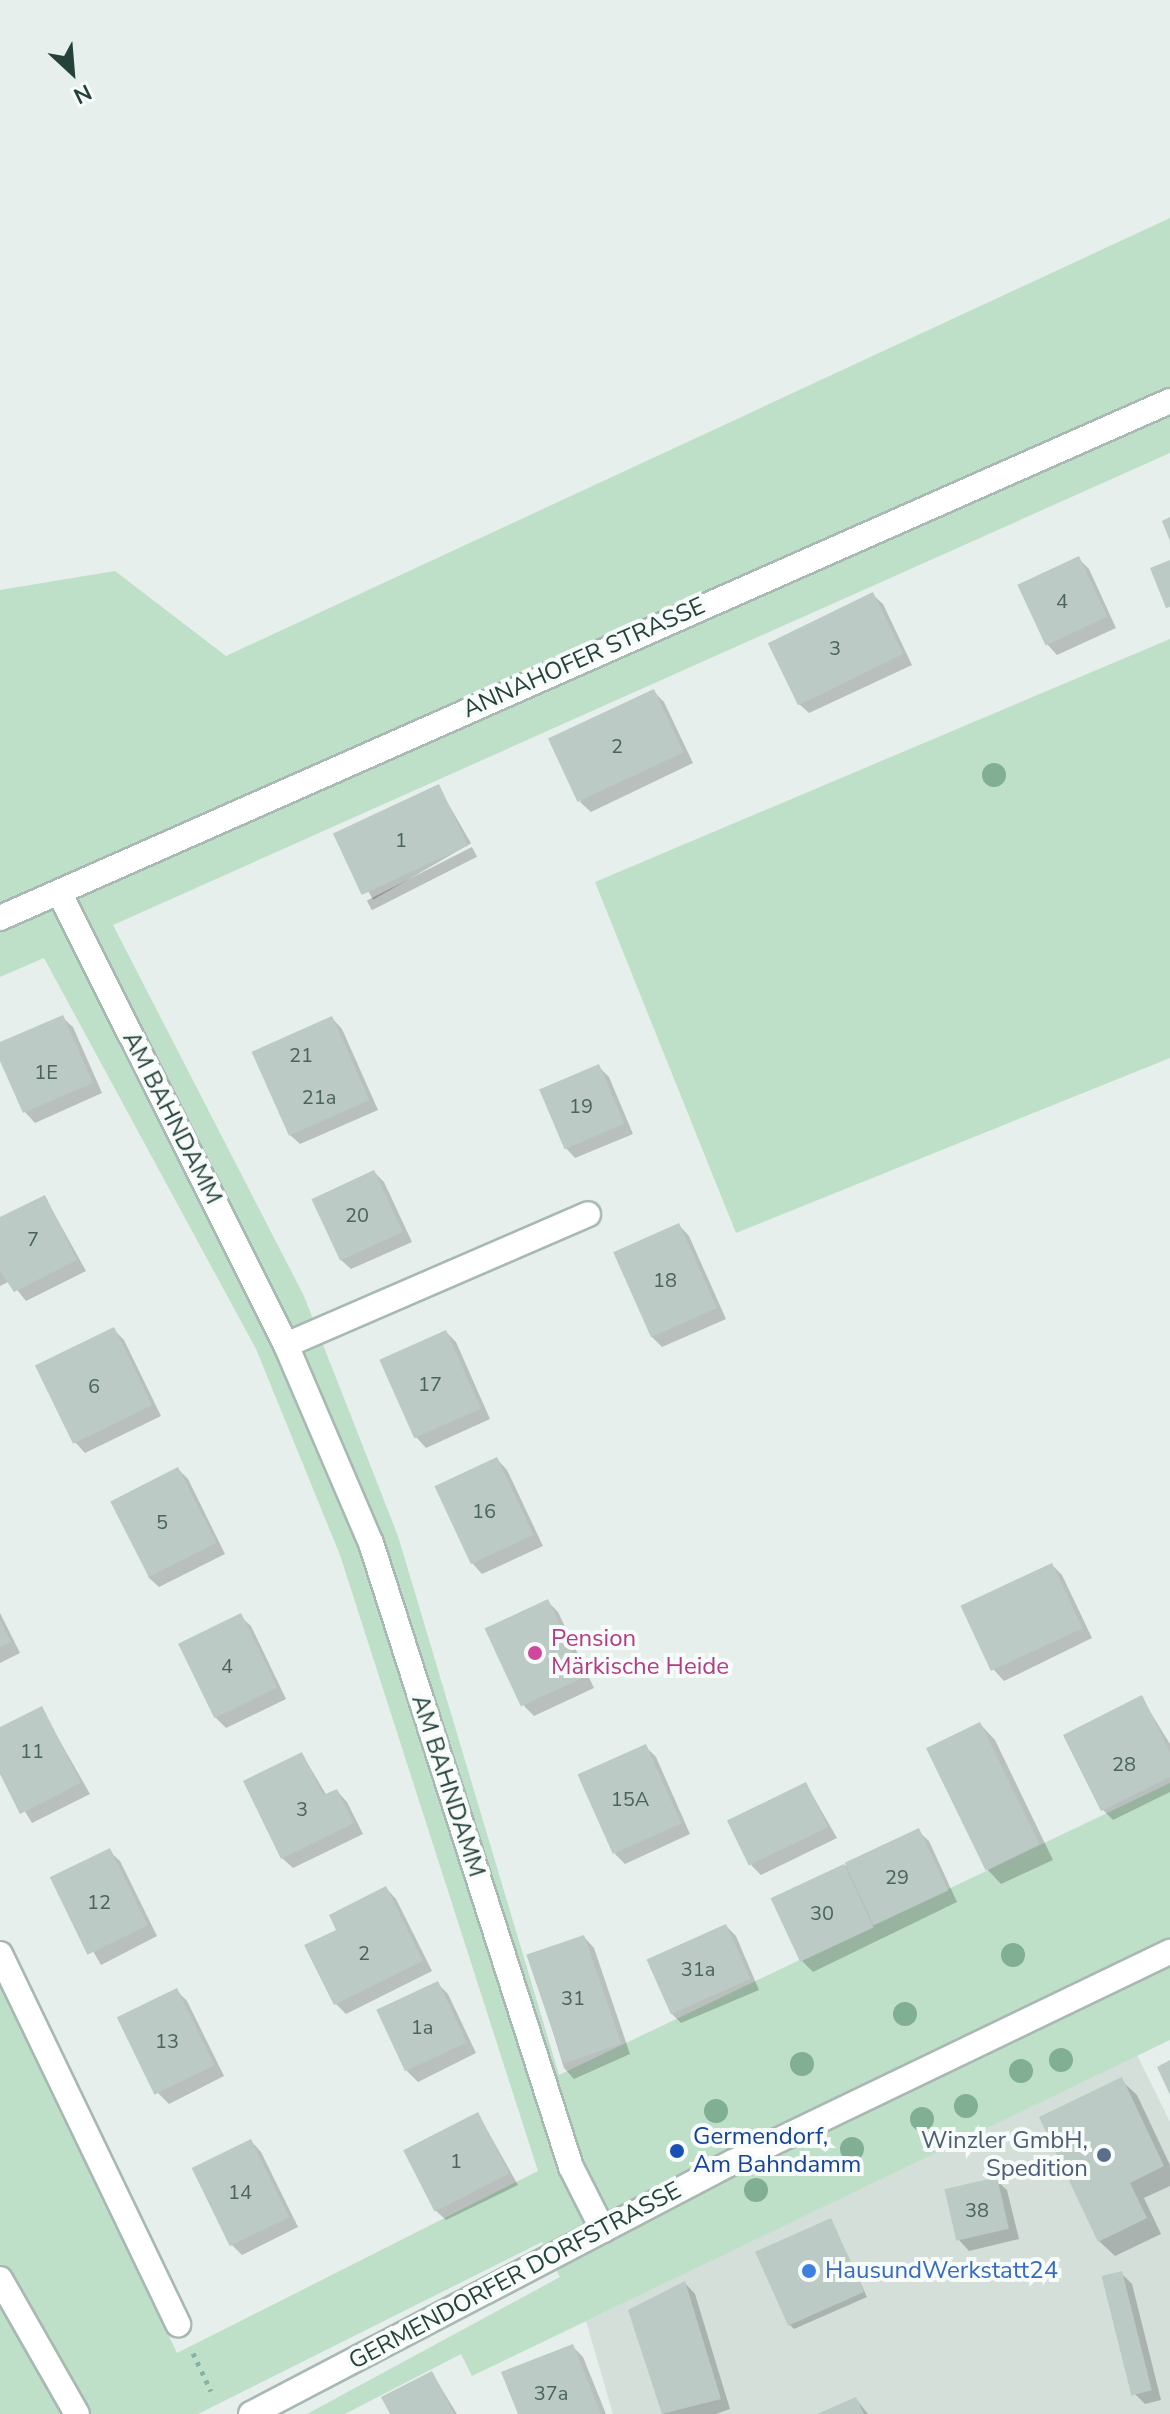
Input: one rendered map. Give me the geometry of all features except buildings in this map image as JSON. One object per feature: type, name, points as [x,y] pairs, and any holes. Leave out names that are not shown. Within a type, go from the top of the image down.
[{"type":"street","name":"ANNAHOFER STRASSE","points":[[0,918],[1170,401]]},
{"type":"street","name":"AM BAHNDAMM","points":[[59,892],[286,1345],[371,1543],[571,2167],[603,2230]]},
{"type":"street","points":[[286,1345],[588,1214]]},
{"type":"street","name":"GERMENDORFER DORFSTRASSE","points":[[251,2414],[603,2230],[1170,1952]]},
{"type":"street","points":[[0,1954],[178,2324]]},
{"type":"street","points":[[0,2279],[77,2414]]},
{"type":"path","points":[[178,2324],[211,2391]]},
{"type":"shaded area","points":[[1137,2055],[1170,2122],[1170,2414],[613,2414],[586,2321]]},
{"type":"green space","points":[[1170,218],[1170,453],[113,925],[304,1296],[398,1536],[559,2075],[1170,1783],[1170,2040],[472,2376],[461,2354],[345,2414],[307,2414],[560,2277],[542,2242],[198,2414],[0,2414],[0,1983],[177,2353],[538,2171],[340,1555],[256,1349],[44,958],[0,977],[0,590],[115,571],[226,656]]},
{"type":"green space","points":[[1170,639],[1170,1058],[736,1233],[595,882]]},
{"type":"place","name":"Pension Märkische Heide","points":[[535,1653]]},
{"type":"place","name":"Germendorf, Am Bahndamm","points":[[677,2151]]},
{"type":"place","name":"Winzler GmbH, Spedition","points":[[1104,2155]]},
{"type":"place","name":"HausundWerkstatt24","points":[[809,2271]]}]
